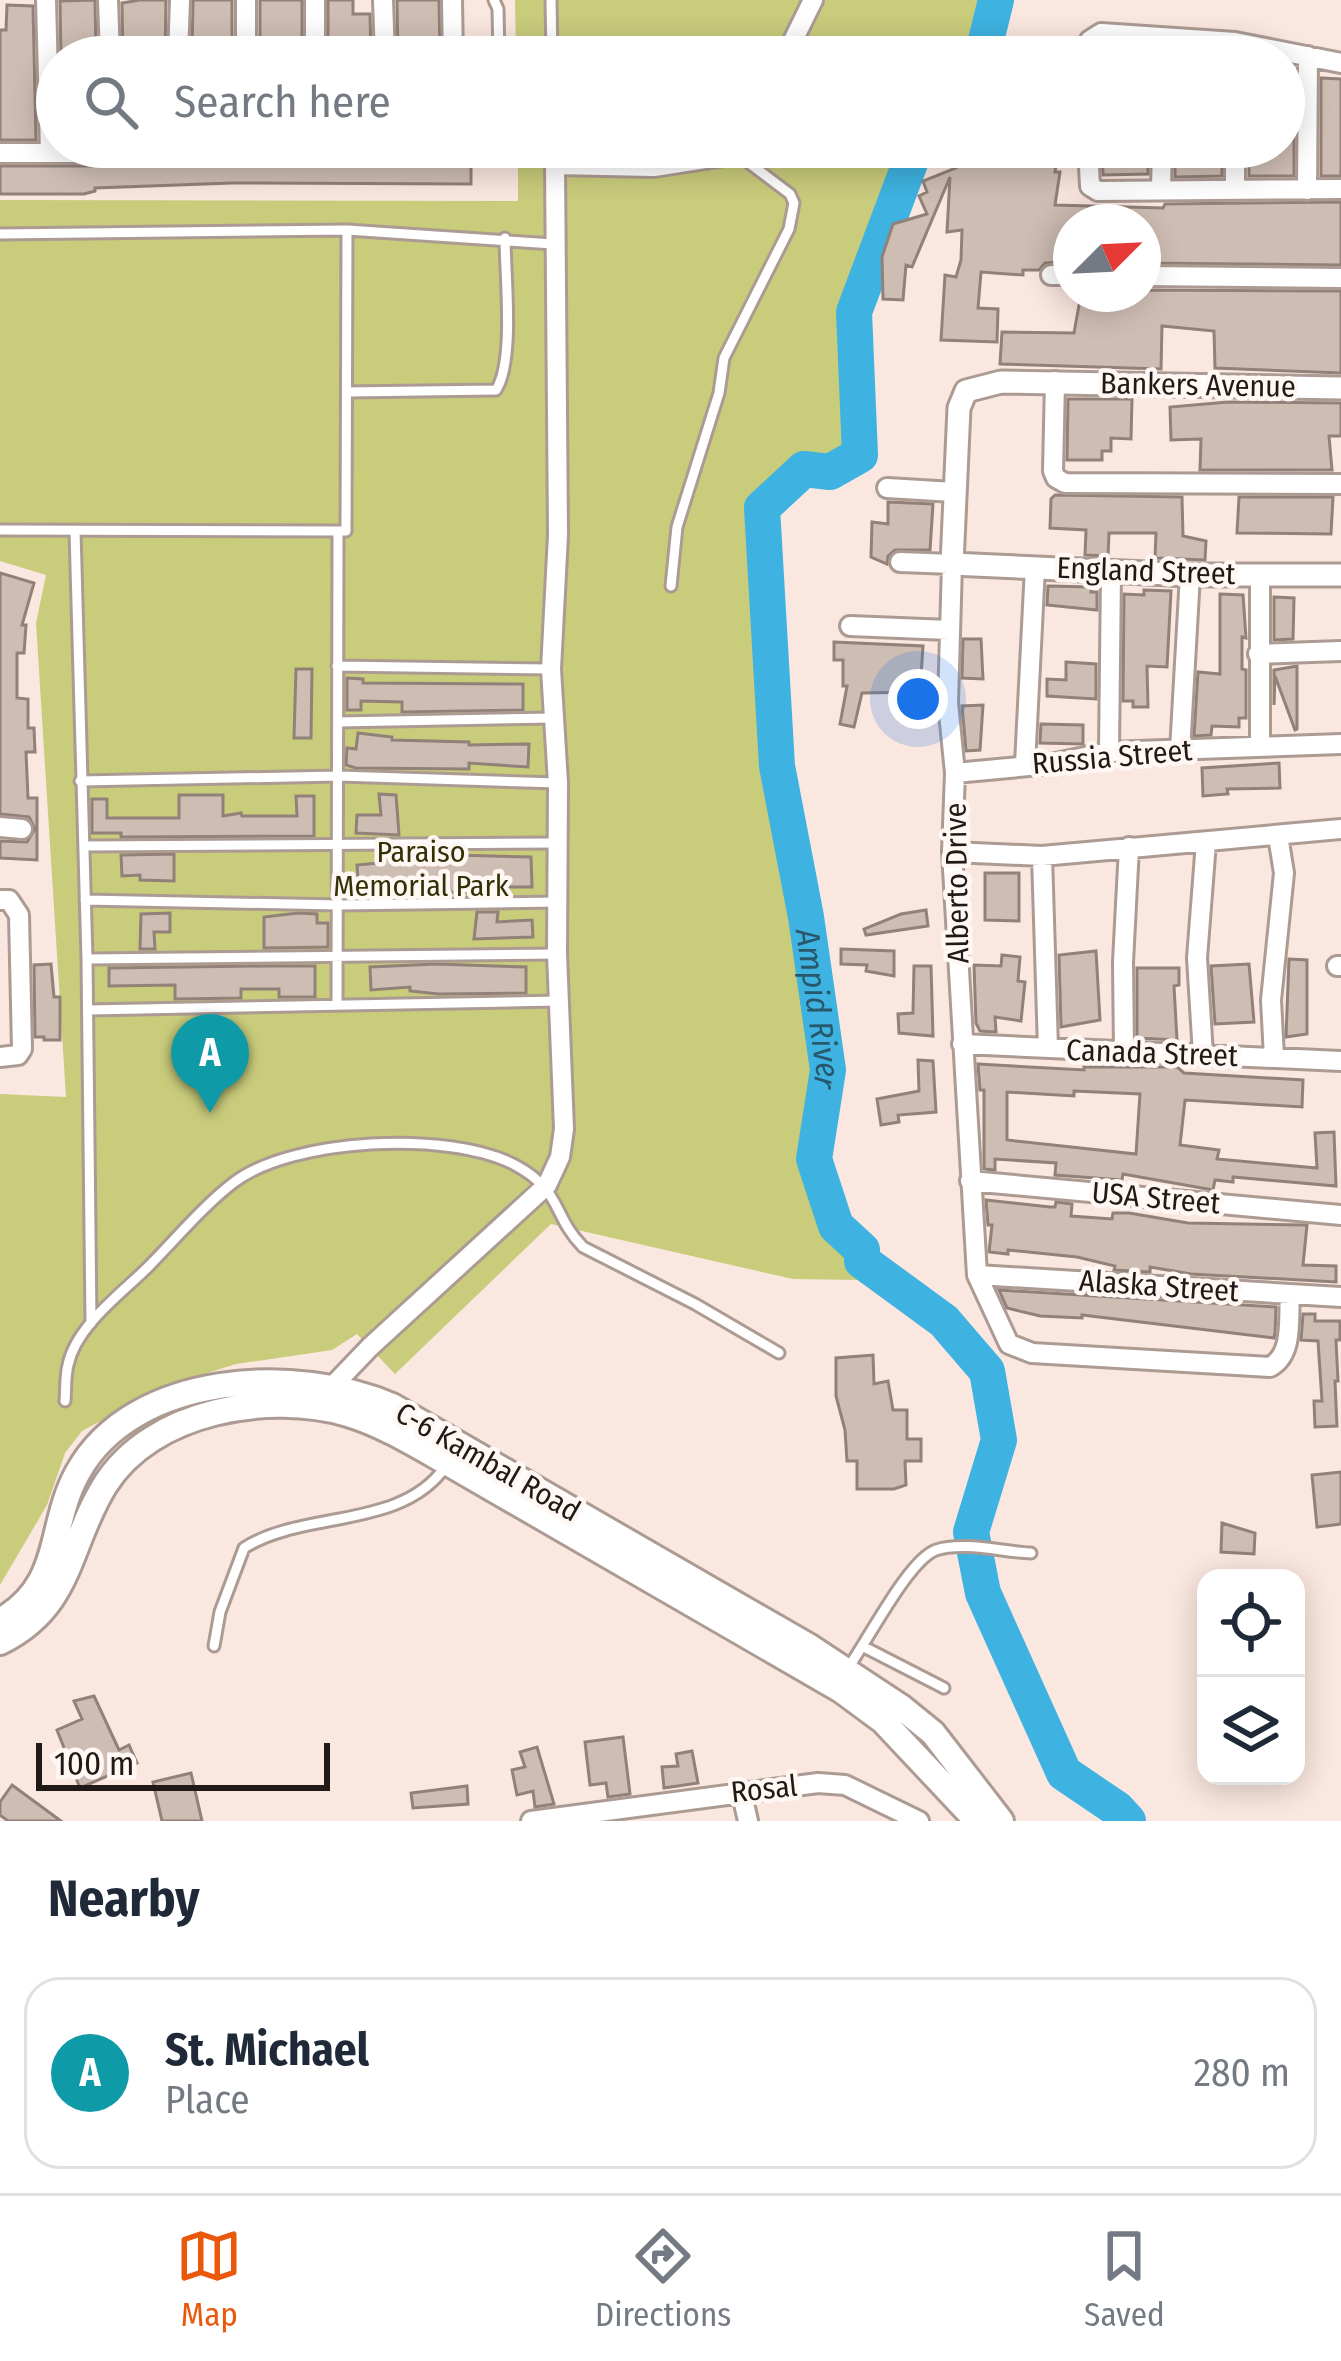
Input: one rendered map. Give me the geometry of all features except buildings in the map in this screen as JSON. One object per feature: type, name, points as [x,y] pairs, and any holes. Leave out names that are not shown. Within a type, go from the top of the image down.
[{"type":"main road","name":"C-6 Kambal Road","points":[[0,1621],[31,1597],[48,1571],[69,1492],[81,1466],[129,1420],[196,1392],[252,1381],[332,1385],[392,1406],[846,1670],[933,1733],[1001,1821]]},
{"type":"main road","name":"C-6 Kambal Road","points":[[0,1642],[32,1622],[56,1595],[99,1495],[132,1454],[172,1429],[203,1417],[247,1406],[314,1407],[366,1420],[448,1462],[842,1690],[883,1721],[977,1821]]},
{"type":"street","points":[[46,0],[47,36]]},
{"type":"street","points":[[109,0],[110,36]]},
{"type":"street","points":[[178,36],[179,0]]},
{"type":"street","points":[[246,0],[246,36]]},
{"type":"street","points":[[315,0],[315,36]]},
{"type":"street","points":[[382,0],[384,36]]},
{"type":"street","points":[[452,0],[453,36]]},
{"type":"street","points":[[795,36],[813,0]]},
{"type":"street","points":[[1305,56],[1341,63]]},
{"type":"street","points":[[1306,190],[1308,56]]},
{"type":"street","points":[[0,153],[36,153]]},
{"type":"street","points":[[314,1407],[547,1185],[560,1157],[564,1129],[556,954],[558,783],[551,669],[558,535],[554,168]]},
{"type":"street","points":[[1087,168],[1090,186],[1098,191],[1341,189]]},
{"type":"street","points":[[1162,168],[1162,189]]},
{"type":"street","points":[[1235,168],[1235,190]]},
{"type":"street","points":[[1161,276],[1341,278]]},
{"type":"street","points":[[1055,381],[1053,471],[1065,483],[1341,484]]},
{"type":"street","name":"Bankers Avenue","points":[[954,492],[959,408],[966,391],[1001,382],[1055,381],[1341,388]]},
{"type":"street","points":[[887,488],[954,492]]},
{"type":"street","name":"Alberto Drive","points":[[954,492],[948,703],[955,773],[952,852],[977,1275]]},
{"type":"street","points":[[900,562],[952,564]]},
{"type":"street","name":"England Street","points":[[952,564],[1190,575],[1341,575]]},
{"type":"street","points":[[1025,764],[1035,566]]},
{"type":"street","points":[[1108,752],[1111,572]]},
{"type":"street","points":[[1180,751],[1190,575]]},
{"type":"street","points":[[1260,576],[1260,746]]},
{"type":"street","points":[[850,626],[949,630]]},
{"type":"street","points":[[1258,654],[1341,651]]},
{"type":"street","name":"Russia Street","points":[[955,773],[1052,764],[1108,752],[1341,745]]},
{"type":"street","points":[[0,827],[22,829]]},
{"type":"street","points":[[952,852],[1042,856],[1341,829]]},
{"type":"street","points":[[1274,1057],[1271,1000],[1284,873],[1279,836]]},
{"type":"street","points":[[1203,1055],[1197,958],[1206,842]]},
{"type":"street","points":[[1124,1052],[1129,847]]},
{"type":"street","points":[[1042,856],[1048,1048]]},
{"type":"street","points":[[0,899],[9,900],[19,915],[21,982],[21,1052],[0,1057]]},
{"type":"street","points":[[0,981],[21,982]]},
{"type":"street","name":"Canada Street","points":[[962,1044],[1341,1061]]},
{"type":"street","name":"USA Street","points":[[970,1181],[1341,1215]]},
{"type":"street","points":[[977,1275],[1009,1344],[1032,1353],[1270,1366],[1279,1363],[1286,1352],[1290,1294]]},
{"type":"street","name":"Alaska Street","points":[[977,1275],[1341,1297]]},
{"type":"street","name":"Rosal","points":[[531,1821],[818,1783],[845,1785],[920,1821]]},
{"type":"street","points":[[741,1790],[748,1821]]},
{"type":"lane","points":[[494,0],[499,36]]},
{"type":"lane","points":[[551,0],[552,36]]},
{"type":"lane","points":[[670,586],[677,527],[719,393],[724,358],[789,229],[794,203],[760,168]]},
{"type":"lane","points":[[0,235],[347,230],[553,244]]},
{"type":"lane","points":[[0,530],[346,531],[347,230]]},
{"type":"lane","points":[[346,392],[496,390],[505,353],[505,238]]},
{"type":"lane","points":[[75,531],[85,846],[91,1323]]},
{"type":"lane","points":[[337,1003],[338,531]]},
{"type":"lane","points":[[337,666],[551,669]]},
{"type":"lane","points":[[338,722],[554,718]]},
{"type":"lane","points":[[80,781],[339,776],[558,783]]},
{"type":"lane","points":[[85,846],[556,843]]},
{"type":"lane","points":[[85,901],[559,902]]},
{"type":"lane","points":[[87,959],[556,954]]},
{"type":"lane","points":[[88,1010],[559,1001]]},
{"type":"lane","points":[[65,1401],[68,1361],[91,1323],[233,1183],[292,1154],[328,1146],[417,1144],[511,1163],[547,1185],[573,1237],[583,1247],[779,1353]]},
{"type":"lane","points":[[214,1646],[220,1612],[244,1547],[298,1526],[337,1520],[408,1498],[431,1485],[448,1462]]},
{"type":"lane","points":[[846,1670],[892,1598],[924,1559],[938,1550],[958,1548],[1027,1553]]},
{"type":"lane","points":[[864,1647],[944,1688]]},
{"type":"green space","points":[[515,0],[996,0],[987,36],[516,36]]},
{"type":"green space","name":"Paraiso Memorial Park","points":[[518,168],[908,168],[854,312],[860,455],[830,472],[803,469],[762,509],[777,766],[806,917],[828,1070],[814,1159],[836,1225],[862,1250],[859,1280],[793,1279],[551,1224],[395,1374],[357,1334],[332,1350],[236,1364],[166,1386],[82,1431],[65,1453],[47,1505],[0,1585],[0,1094],[66,1097],[36,623],[46,575],[0,561],[0,200],[518,201]]},
{"type":"waterway","name":"Ampid River","points":[[987,36],[996,0]]},
{"type":"waterway","name":"Ampid River","points":[[908,168],[854,312],[860,455],[830,472],[804,469],[762,508],[777,766],[806,917],[828,1070],[814,1159],[836,1226],[862,1250],[862,1261],[944,1321],[987,1371],[999,1440],[971,1532],[983,1593],[1064,1773],[1128,1821]]},
{"type":"place","name":"St. Michael","points":[[210,1113]]}]
